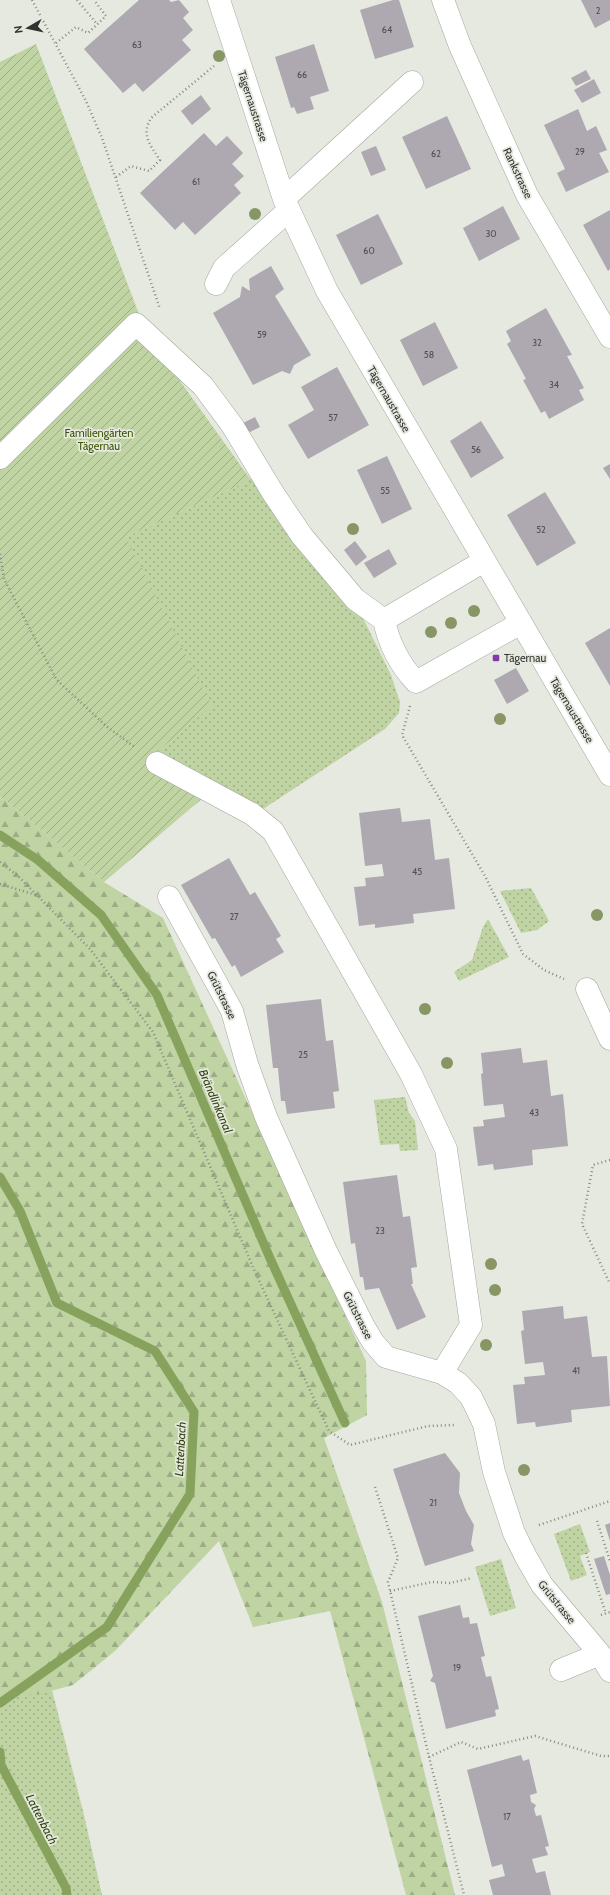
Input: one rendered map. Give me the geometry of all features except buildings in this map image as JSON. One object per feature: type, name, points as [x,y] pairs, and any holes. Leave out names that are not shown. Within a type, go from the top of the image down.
[{"type":"street","name":"Tägernaustrasse","points":[[219,0],[234,49],[287,204],[327,290],[349,331],[610,775]]},
{"type":"street","name":"Rankstrasse","points":[[443,0],[460,46],[527,195],[610,337]]},
{"type":"street","points":[[216,284],[224,268],[412,82]]},
{"type":"street","points":[[0,458],[136,324],[203,386],[232,425],[273,493],[302,536],[355,598],[384,620],[388,639],[404,669],[416,682],[521,623]]},
{"type":"street","points":[[384,620],[484,561]]},
{"type":"street","points":[[157,763],[252,814],[273,832],[411,1074],[446,1149],[471,1325],[442,1373]]},
{"type":"street","name":"Grütstrasse","points":[[169,897],[232,1011],[247,1064],[266,1116],[326,1251],[364,1327],[373,1342],[386,1357],[442,1373],[458,1383],[471,1398],[484,1424],[494,1472],[514,1533],[542,1585],[605,1663]]},
{"type":"street","points":[[587,989],[610,1038]]},
{"type":"street","points":[[561,1670],[605,1663]]},
{"type":"path","points":[[32,0],[86,101],[116,177],[161,314],[136,324]]},
{"type":"path","points":[[77,0],[97,24]]},
{"type":"path","points":[[56,43],[76,27],[88,33],[106,16],[94,0]]},
{"type":"path","points":[[116,177],[132,166],[148,171],[160,160],[150,144],[146,134],[146,127],[151,118],[234,49]]},
{"type":"path","points":[[0,554],[4,579],[56,679],[106,726],[157,763]]},
{"type":"path","points":[[416,682],[402,735],[485,876],[523,954],[544,970],[587,989]]},
{"type":"path","points":[[0,862],[18,876],[90,949],[153,1032],[255,1272],[329,1431],[350,1445],[428,1426],[484,1424]]},
{"type":"path","points":[[0,884],[36,895]]},
{"type":"path","points":[[610,1160],[593,1165],[582,1224],[610,1284]]},
{"type":"path","points":[[375,1487],[398,1558],[388,1582],[429,1757],[464,1895]]},
{"type":"path","points":[[514,1533],[610,1501]]},
{"type":"path","points":[[597,1521],[610,1561]]},
{"type":"path","points":[[586,1554],[606,1614]]},
{"type":"path","points":[[390,1591],[432,1582],[450,1583],[472,1578]]},
{"type":"path","points":[[429,1757],[461,1742],[478,1750],[535,1736],[601,1756],[610,1756]]},
{"type":"green space","name":"Familiengärten Tägernau","points":[[36,44],[147,335],[251,480],[126,537],[212,706],[144,762],[204,797],[104,882],[0,796],[0,62]]},
{"type":"green space","points":[[255,478],[361,614],[391,675],[400,702],[399,713],[385,729],[263,809],[254,809],[144,762],[126,537]]},
{"type":"green space","points":[[0,796],[104,882],[163,918],[366,1361],[367,1415],[324,1438],[382,1602],[455,1895],[406,1895],[330,1611],[253,1627],[219,1541],[115,1651],[73,1685],[43,1693],[0,1698]]},
{"type":"green space","points":[[531,888],[549,921],[537,930],[521,933],[500,891]]},
{"type":"green space","points":[[488,919],[509,957],[459,981],[454,972],[472,960],[483,927]]},
{"type":"green space","points":[[405,1097],[409,1113],[415,1121],[418,1150],[400,1151],[399,1144],[380,1145],[374,1100]]},
{"type":"green space","points":[[580,1524],[590,1552],[580,1556],[587,1575],[571,1581],[554,1534]]},
{"type":"green space","points":[[501,1559],[516,1608],[490,1616],[475,1567]]},
{"type":"green space","points":[[52,1690],[84,1815],[102,1895],[0,1895],[0,1698]]},
{"type":"waterway","name":"Brändlinkanal","points":[[0,835],[38,860],[101,915],[157,995],[269,1256],[345,1423]]},
{"type":"waterway","name":"Lattenbach","points":[[0,1177],[20,1211],[57,1303],[155,1351],[194,1412],[190,1494],[107,1627],[0,1703]]},
{"type":"waterway","name":"Lattenbach","points":[[0,1752],[1,1765],[66,1888],[67,1895]]},
{"type":"place","name":"Tägernau","points":[[496,658]]}]
